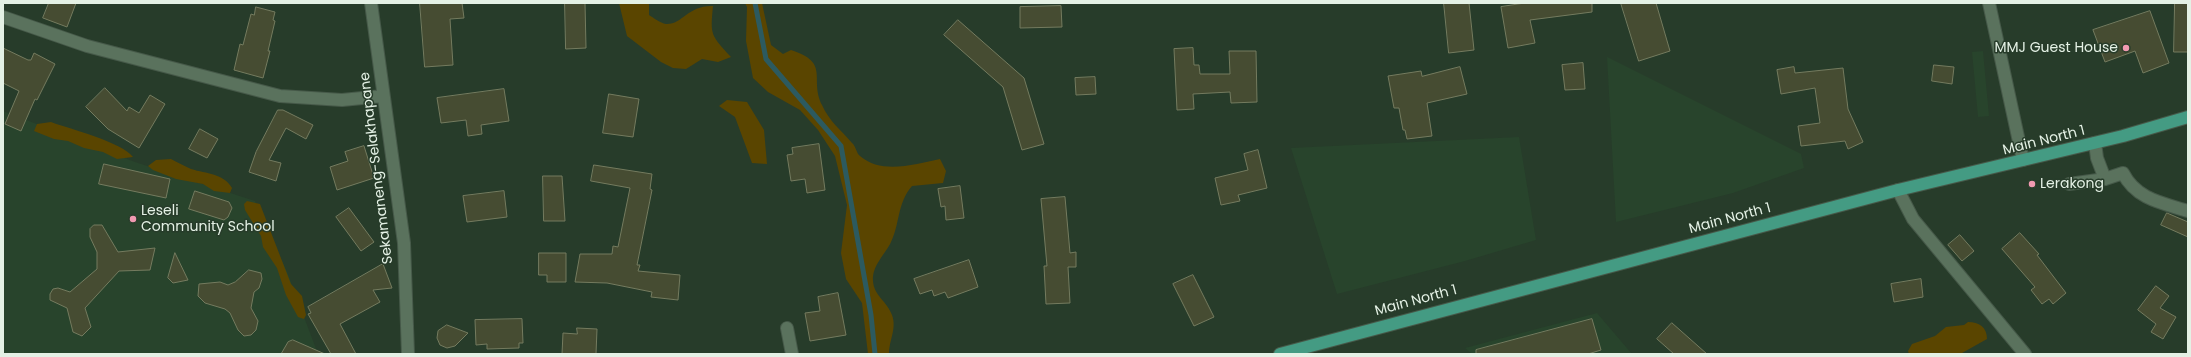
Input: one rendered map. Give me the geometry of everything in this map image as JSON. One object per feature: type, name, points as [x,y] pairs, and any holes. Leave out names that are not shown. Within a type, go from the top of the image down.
[{"type":"main road","name":"Main North 1","points":[[1280,354],[1898,190],[2095,143],[2188,117]]},
{"type":"street","name":"Sekamaneng-Selakhapane","points":[[371,3],[404,243],[408,354]]},
{"type":"street","points":[[1989,3],[2023,160]]},
{"type":"street","points":[[3,17],[87,46],[280,96],[342,100],[383,96]]},
{"type":"street","points":[[2095,143],[2097,158],[2104,179]]},
{"type":"street","points":[[2069,184],[2104,179],[2123,173],[2128,182],[2140,194],[2150,200],[2188,211]]},
{"type":"street","points":[[1898,190],[1913,219],[2025,354]]},
{"type":"street","points":[[787,328],[792,354]]},
{"type":"shaded area","points":[[619,3],[649,3],[649,15],[659,22],[666,24],[677,21],[697,9],[713,6],[713,34],[719,44],[731,57],[718,62],[702,59],[686,69],[673,68],[661,62],[627,36]]},
{"type":"shaded area","points":[[745,3],[762,3],[771,45],[783,54],[791,50],[811,60],[817,72],[817,87],[825,111],[853,144],[860,156],[869,162],[888,167],[910,165],[940,159],[946,171],[943,183],[912,186],[907,193],[901,206],[894,235],[879,260],[873,275],[876,291],[892,315],[894,325],[889,354],[868,354],[862,303],[846,279],[841,253],[847,205],[835,156],[818,130],[800,110],[768,92],[753,78],[746,41],[747,7]]},
{"type":"shaded area","points":[[1983,51],[1989,116],[1978,117],[1972,52]]},
{"type":"shaded area","points":[[1607,57],[1801,154],[1804,168],[1733,193],[1616,222]]},
{"type":"shaded area","points":[[727,100],[747,102],[764,130],[767,164],[752,163],[735,117],[719,106]]},
{"type":"shaded area","name":"Leseli Community School","points":[[3,111],[135,162],[255,201],[287,272],[318,354],[3,354]]},
{"type":"shaded area","points":[[51,122],[107,141],[127,151],[133,157],[117,159],[103,152],[84,148],[68,141],[54,139],[34,131],[37,124]]},
{"type":"shaded area","points":[[1519,137],[1536,240],[1465,261],[1337,294],[1291,148]]},
{"type":"shaded area","points":[[171,159],[191,169],[224,179],[232,188],[230,193],[214,191],[203,184],[176,179],[153,170],[148,166],[156,160]]},
{"type":"shaded area","points":[[247,201],[260,204],[291,284],[302,296],[306,315],[304,319],[298,317],[286,295],[277,268],[263,247],[261,236],[245,210],[244,204]]},
{"type":"shaded area","points":[[1597,313],[1632,354],[1472,354],[1465,348]]},
{"type":"shaded area","points":[[1968,322],[1976,323],[1982,326],[1986,331],[1987,339],[1962,353],[1909,354],[1908,351],[1912,344],[1935,336],[1946,327],[1964,325]]},
{"type":"building","points":[[49,3],[76,3],[67,27],[43,18]]},
{"type":"building","points":[[420,3],[462,3],[464,18],[450,19],[453,65],[425,67]]},
{"type":"building","points":[[565,3],[585,3],[586,48],[566,49]]},
{"type":"building","points":[[1444,3],[1469,3],[1474,50],[1449,53]]},
{"type":"building","points":[[1525,3],[1592,3],[1592,12],[1530,20],[1535,43],[1508,48],[1501,7]]},
{"type":"building","points":[[1621,3],[1656,3],[1670,51],[1639,61]]},
{"type":"building","points":[[2175,3],[2188,3],[2188,52],[2174,52]]},
{"type":"building","points":[[1061,6],[1062,27],[1020,28],[1020,7]]},
{"type":"building","points":[[256,7],[275,12],[273,20],[275,21],[268,51],[270,51],[263,78],[234,70],[240,44],[243,45],[251,14],[254,15]]},
{"type":"building","points":[[2150,11],[2169,63],[2143,73],[2135,51],[2105,62],[2093,30]]},
{"type":"building","points":[[958,20],[1024,78],[1044,144],[1022,150],[1003,87],[944,35]]},
{"type":"building","points":[[3,48],[28,60],[31,60],[34,53],[55,64],[37,100],[35,99],[21,131],[5,124],[19,91],[3,83]]},
{"type":"building","points":[[1193,48],[1194,65],[1199,65],[1200,74],[1230,74],[1229,51],[1256,51],[1257,102],[1231,103],[1230,92],[1193,94],[1194,109],[1177,110],[1174,49]]},
{"type":"building","points":[[1583,63],[1585,89],[1565,90],[1562,65]]},
{"type":"building","points":[[1934,65],[1954,67],[1952,84],[1932,81]]},
{"type":"building","points":[[1460,67],[1467,94],[1427,103],[1432,136],[1407,139],[1405,130],[1403,130],[1399,108],[1394,108],[1388,76],[1421,71],[1422,76]]},
{"type":"building","points":[[1794,67],[1795,73],[1843,68],[1848,109],[1863,142],[1848,149],[1845,141],[1801,146],[1798,126],[1820,123],[1815,88],[1781,94],[1777,70]]},
{"type":"building","points":[[1095,77],[1096,94],[1076,95],[1075,78]]},
{"type":"building","points":[[105,88],[127,111],[129,107],[139,113],[150,95],[165,104],[139,148],[108,129],[86,107]]},
{"type":"building","points":[[504,89],[509,121],[481,125],[482,134],[468,136],[466,120],[441,123],[437,98]]},
{"type":"building","points":[[609,94],[639,99],[633,137],[603,133]]},
{"type":"building","points":[[278,110],[283,110],[313,125],[306,139],[286,128],[269,160],[281,163],[276,181],[249,172],[256,152]]},
{"type":"building","points":[[200,129],[218,139],[207,158],[189,149]]},
{"type":"building","points":[[819,144],[825,190],[807,193],[805,179],[791,181],[787,155],[793,154],[792,148]]},
{"type":"building","points":[[364,146],[374,178],[337,190],[330,167],[348,161],[345,152]]},
{"type":"building","points":[[1258,150],[1267,188],[1238,195],[1240,201],[1221,205],[1215,178],[1248,170],[1244,154]]},
{"type":"building","points":[[104,164],[170,179],[166,198],[99,184]]},
{"type":"building","points":[[594,165],[652,174],[650,189],[652,190],[637,265],[640,265],[638,271],[680,275],[678,300],[651,297],[652,292],[607,283],[575,282],[580,254],[612,254],[613,246],[618,247],[630,188],[591,181]]},
{"type":"building","points":[[543,176],[562,176],[565,221],[544,221]]},
{"type":"building","points":[[960,186],[964,218],[946,220],[945,206],[941,207],[938,189]]},
{"type":"building","points":[[195,191],[229,202],[232,208],[228,217],[224,220],[189,209]]},
{"type":"building","points":[[504,191],[507,217],[467,222],[463,196]]},
{"type":"building","points":[[1065,197],[1070,253],[1076,252],[1076,267],[1068,267],[1070,303],[1046,304],[1044,266],[1047,266],[1041,199]]},
{"type":"building","points":[[349,208],[374,242],[361,251],[336,217]]},
{"type":"building","points":[[2167,213],[2188,222],[2188,237],[2161,225]]},
{"type":"building","points":[[94,225],[102,225],[118,252],[155,248],[150,270],[119,271],[85,308],[91,327],[82,336],[73,332],[67,308],[50,300],[50,294],[53,289],[58,288],[70,292],[97,269],[97,252],[90,237],[90,229]]},
{"type":"building","points":[[2020,233],[2039,254],[2037,255],[2066,293],[2053,304],[2049,299],[2042,304],[2031,290],[2035,287],[2002,249]]},
{"type":"building","points":[[1960,235],[1974,251],[1962,261],[1948,245]]},
{"type":"building","points":[[175,253],[188,280],[173,283],[168,278]]},
{"type":"building","points":[[539,253],[566,253],[566,282],[547,282],[547,275],[539,275]]},
{"type":"building","points":[[969,260],[978,287],[948,298],[945,292],[934,296],[932,290],[920,294],[914,279]]},
{"type":"building","points":[[383,264],[392,288],[373,290],[380,302],[340,324],[356,354],[331,354],[308,314],[311,313],[308,307]]},
{"type":"building","points":[[249,270],[261,273],[262,279],[259,288],[254,292],[251,308],[258,321],[256,330],[251,335],[244,336],[238,330],[230,313],[225,309],[205,303],[198,296],[199,284],[220,282],[228,285],[235,282]]},
{"type":"building","points":[[1193,275],[1214,317],[1194,326],[1173,284]]},
{"type":"building","points":[[1921,279],[1923,297],[1894,302],[1891,284]]},
{"type":"building","points":[[2156,286],[2169,296],[2160,308],[2176,317],[2163,339],[2151,332],[2156,324],[2138,310]]},
{"type":"building","points":[[838,293],[846,335],[810,341],[805,313],[820,311],[818,297]]},
{"type":"building","points":[[522,319],[523,343],[519,343],[519,348],[487,349],[487,344],[476,345],[475,320]]},
{"type":"building","points":[[1592,319],[1601,350],[1588,354],[1476,354],[1476,350]]},
{"type":"building","points":[[1672,323],[1707,354],[1674,354],[1657,339]]},
{"type":"building","points":[[447,325],[468,333],[455,346],[447,348],[440,345],[437,338],[438,331]]},
{"type":"building","points":[[577,328],[597,329],[596,354],[562,354],[563,333],[577,334]]},
{"type":"building","points":[[293,340],[325,354],[281,354],[288,342]]},
{"type":"waterway","points":[[755,3],[766,59],[841,146],[871,315],[875,354]]},
{"type":"place","name":"MMJ Guest House","points":[[2126,48]]},
{"type":"place","name":"Lerakong","points":[[2032,184]]},
{"type":"place","name":"Leseli Community School","points":[[133,219]]}]
